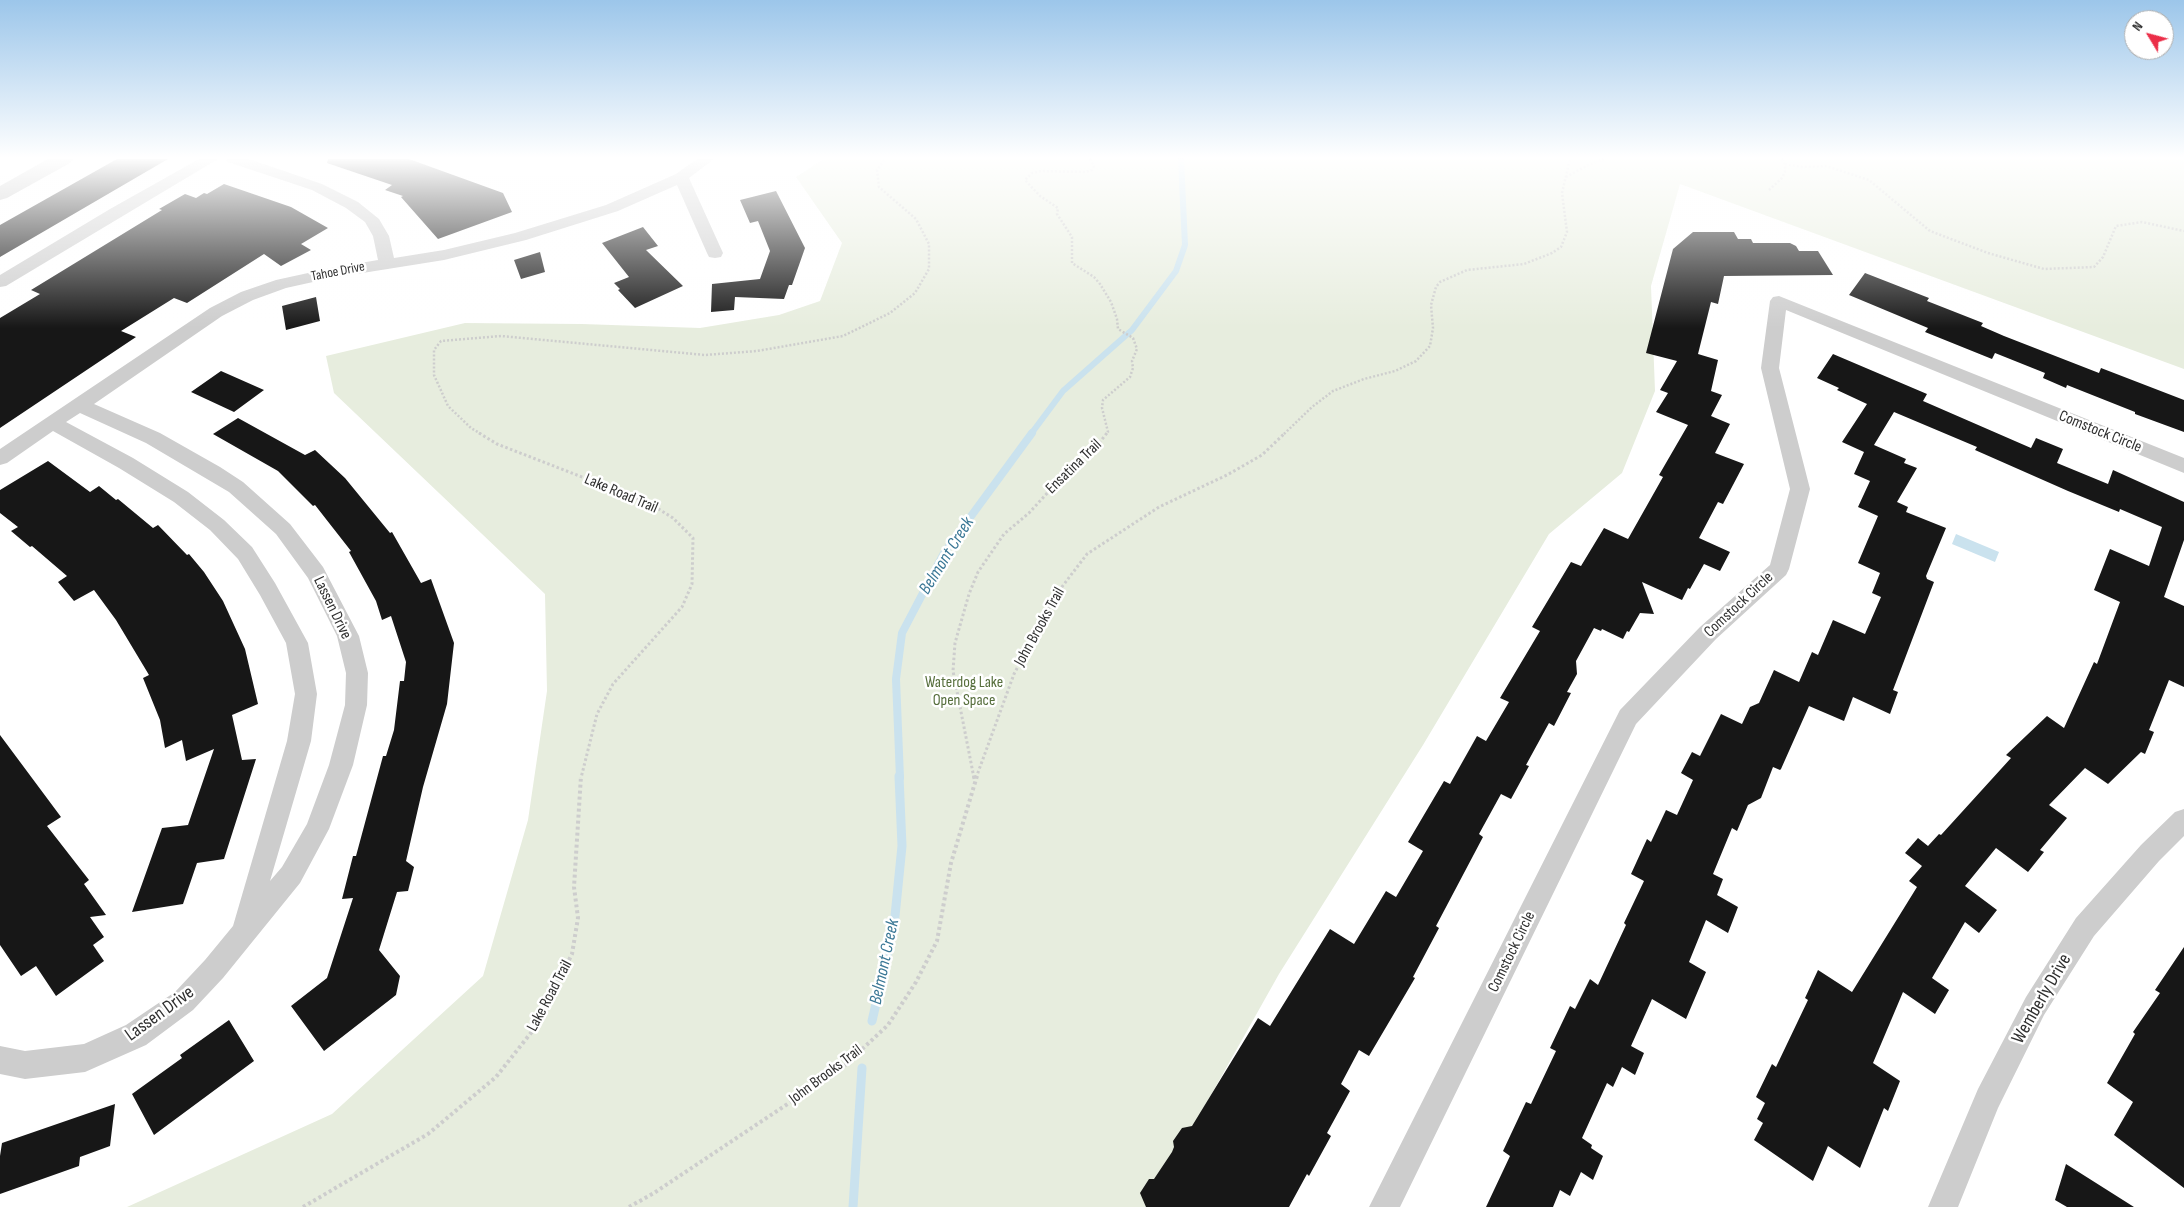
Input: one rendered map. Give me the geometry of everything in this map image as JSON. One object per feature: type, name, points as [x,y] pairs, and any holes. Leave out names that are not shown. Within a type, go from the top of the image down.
[{"type":"street","points":[[0,282],[110,215]]},
{"type":"street","points":[[366,215],[371,219],[381,236],[387,262]]},
{"type":"street","name":"Tahoe Drive","points":[[0,458],[216,312],[247,296],[282,284],[387,262],[444,255],[520,237],[589,215]]},
{"type":"street","points":[[698,215],[715,253]]},
{"type":"street","name":"Comstock Circle","points":[[1384,1207],[1628,717],[1708,633],[1779,568],[1800,489],[1770,368],[1779,301],[2184,466]]},
{"type":"street","name":"Lassen Drive","points":[[0,1060],[25,1065],[85,1058],[136,1036],[184,1001],[214,969],[291,875],[317,829],[341,765],[356,705],[357,673],[348,636],[316,573],[283,529],[236,487],[213,472],[153,438],[80,405]]},
{"type":"street","name":"Lassen Drive","points":[[53,423],[126,463],[181,497],[217,525],[245,553],[268,589],[297,643],[306,694],[299,741],[241,936]]},
{"type":"street","name":"Wemberly Drive","points":[[1943,1207],[1988,1099],[2035,1006],[2085,927],[2150,853],[2184,820]]},
{"type":"path","name":"Lake Road Trail","points":[[303,1207],[428,1134],[496,1077],[534,1030],[572,954],[578,918],[574,887],[580,775],[597,714],[613,684],[682,607],[692,584],[693,538],[673,518],[649,503],[497,444],[470,428],[448,406],[434,375],[434,350],[441,341],[501,336],[705,355],[757,351],[843,336],[890,313],[914,293],[929,270],[929,244],[916,219],[912,215]]},
{"type":"path","name":"Ensatina Trail","points":[[975,781],[953,671],[955,643],[969,594],[978,572],[1004,534],[1029,513],[1051,489],[1084,462],[1103,440],[1108,432],[1102,408],[1103,400],[1130,376],[1133,368],[1132,361],[1137,349],[1133,338],[1118,329],[1112,302],[1100,284],[1094,277],[1072,263],[1070,258],[1073,246],[1072,237],[1058,215]]},
{"type":"path","name":"John Brooks Trail","points":[[629,1207],[654,1193],[842,1067],[888,1025],[916,982],[937,941],[951,863],[975,781],[1014,674],[1055,596],[1087,554],[1159,507],[1262,455],[1312,407],[1333,391],[1364,379],[1395,371],[1416,360],[1430,346],[1433,328],[1431,305],[1436,287],[1440,282],[1466,270],[1524,264],[1546,256],[1561,247],[1566,232],[1564,215]]},
{"type":"path","points":[[1911,215],[1930,231],[1988,253],[2044,269],[2084,269],[2094,267],[2103,257],[2116,226],[2142,222],[2184,231]]},
{"type":"green space","name":"Waterdog Lake Open Space","points":[[823,215],[1671,215],[1651,286],[1655,391],[1622,473],[1549,534],[1423,745],[1279,974],[1148,1207],[127,1207],[332,1114],[483,976],[528,820],[547,691],[545,594],[334,393],[326,356],[465,323],[700,328],[779,315],[820,301],[842,243]]},
{"type":"green space","name":"Waterdog Lake Open Space","points":[[1765,215],[2184,215],[2184,369]]},
{"type":"water","points":[[1956,534],[1999,552],[1995,562],[1952,544]]},
{"type":"building","points":[[17,215],[71,215],[0,257],[0,225]]},
{"type":"building","points":[[153,215],[306,215],[328,228],[301,244],[311,250],[281,266],[264,254],[187,303],[174,298],[121,331],[136,337],[0,428],[0,318],[40,294],[31,290]]},
{"type":"building","points":[[417,215],[503,215],[438,239]]},
{"type":"building","points":[[747,215],[788,215],[805,248],[792,285],[789,285],[784,299],[735,297],[734,310],[711,312],[712,284],[760,279],[770,251],[758,221],[750,223]]},
{"type":"building","points":[[643,227],[658,246],[646,250],[683,286],[635,308],[614,283],[629,277],[602,243]]},
{"type":"building","points":[[1693,232],[1734,232],[1738,239],[1751,239],[1753,243],[1790,243],[1796,246],[1799,251],[1818,251],[1833,275],[1724,276],[1718,304],[1711,302],[1698,354],[1718,360],[1711,391],[1722,395],[1711,416],[1730,424],[1715,453],[1744,464],[1723,504],[1718,502],[1699,538],[1730,552],[1720,571],[1704,564],[1682,600],[1642,582],[1654,614],[1640,613],[1623,639],[1602,629],[1601,631],[1594,628],[1576,661],[1577,674],[1567,692],[1571,693],[1554,726],[1549,723],[1526,765],[1529,766],[1511,799],[1501,794],[1479,834],[1483,837],[1436,926],[1439,928],[1413,977],[1415,978],[1369,1056],[1359,1050],[1341,1084],[1350,1091],[1327,1133],[1331,1136],[1289,1207],[1146,1207],[1140,1193],[1149,1179],[1154,1179],[1172,1152],[1174,1147],[1173,1141],[1182,1128],[1192,1126],[1258,1018],[1270,1026],[1330,929],[1354,944],[1386,891],[1396,897],[1423,851],[1408,842],[1444,781],[1450,784],[1477,736],[1486,741],[1509,702],[1500,698],[1540,631],[1532,627],[1571,562],[1581,566],[1604,528],[1628,539],[1663,477],[1659,475],[1688,425],[1656,412],[1668,393],[1660,390],[1677,361],[1646,353],[1673,249]]},
{"type":"building","points":[[540,252],[545,272],[521,279],[514,260]]},
{"type":"building","points":[[1865,273],[1929,298],[1927,301],[1983,323],[1981,326],[2004,336],[2099,373],[2101,368],[2184,400],[2184,432],[2135,414],[2135,412],[2067,385],[2066,388],[2043,378],[2045,373],[1995,353],[1992,359],[1925,332],[1928,328],[1849,295]]},
{"type":"building","points":[[316,297],[320,321],[286,330],[282,306]]},
{"type":"building","points":[[1833,354],[1927,394],[1923,401],[2031,448],[2036,438],[2063,449],[2057,463],[2108,484],[2113,470],[2184,502],[2184,540],[2164,597],[2184,606],[2184,687],[2169,680],[2149,730],[2154,732],[2145,754],[2141,752],[2108,784],[2085,768],[2049,805],[2067,818],[2040,850],[2044,852],[2028,872],[1996,848],[1965,886],[1997,910],[1979,933],[1965,922],[1932,978],[1949,990],[1935,1014],[1903,992],[1873,1063],[1900,1081],[1888,1111],[1884,1108],[1860,1168],[1828,1146],[1813,1181],[1754,1140],[1763,1123],[1757,1119],[1765,1103],[1756,1097],[1772,1064],[1776,1067],[1808,1000],[1805,998],[1818,970],[1852,992],[1917,887],[1909,881],[1922,866],[1905,853],[1918,838],[1928,846],[1939,834],[1941,835],[2011,758],[2006,755],[2047,716],[2064,728],[2094,662],[2097,664],[2120,602],[2094,590],[2110,549],[2149,566],[2162,527],[2120,509],[2119,512],[2068,491],[1975,450],[1977,447],[1894,412],[1874,445],[1906,459],[1904,463],[1917,468],[1897,502],[1908,507],[1906,512],[1946,528],[1926,576],[1927,579],[1934,582],[1893,690],[1898,692],[1890,714],[1853,697],[1844,721],[1809,706],[1781,769],[1773,767],[1761,798],[1748,805],[1737,831],[1732,828],[1713,874],[1723,879],[1717,895],[1738,907],[1728,933],[1706,920],[1689,962],[1706,972],[1686,1019],[1652,999],[1631,1046],[1644,1053],[1635,1075],[1622,1067],[1613,1087],[1607,1083],[1582,1138],[1592,1145],[1591,1148],[1603,1156],[1593,1180],[1581,1172],[1570,1196],[1560,1190],[1553,1207],[1486,1207],[1510,1156],[1503,1151],[1526,1102],[1531,1104],[1556,1051],[1550,1048],[1570,1006],[1575,1009],[1590,979],[1598,985],[1626,925],[1624,923],[1644,881],[1631,874],[1647,839],[1651,842],[1666,810],[1677,815],[1693,780],[1681,773],[1692,752],[1700,756],[1721,714],[1742,724],[1750,707],[1759,703],[1774,670],[1799,682],[1812,652],[1818,655],[1833,620],[1865,634],[1881,597],[1872,593],[1880,573],[1858,563],[1878,516],[1858,507],[1870,481],[1854,474],[1864,452],[1842,442],[1867,404],[1817,378]]},
{"type":"building","points":[[221,371],[264,390],[234,412],[191,392]]},
{"type":"building","points":[[238,418],[305,455],[315,450],[345,478],[390,533],[392,532],[421,583],[431,579],[454,643],[447,704],[423,787],[406,861],[414,867],[408,891],[397,892],[379,950],[400,976],[396,995],[324,1051],[291,1006],[327,978],[353,898],[342,899],[353,856],[356,856],[383,756],[386,756],[394,730],[400,681],[404,681],[406,662],[391,616],[382,620],[376,601],[349,552],[351,551],[315,505],[313,506],[278,471],[213,434]]},
{"type":"building","points":[[48,461],[90,492],[99,486],[153,528],[158,525],[187,555],[189,554],[204,572],[223,601],[245,649],[258,704],[232,715],[242,760],[256,759],[224,859],[197,863],[183,904],[132,912],[162,828],[188,825],[214,749],[186,761],[182,740],[165,748],[160,720],[143,678],[149,675],[116,620],[94,590],[74,601],[58,582],[67,576],[11,531],[18,527],[0,513],[0,490]]},
{"type":"building","points":[[0,735],[61,817],[47,826],[89,880],[84,884],[106,915],[90,917],[104,937],[93,945],[104,961],[56,996],[36,966],[21,976],[0,945]]},
{"type":"building","points":[[2184,947],[2184,1188],[2114,1135],[2133,1102],[2107,1083],[2135,1034],[2133,1032],[2160,993],[2155,990]]},
{"type":"building","points":[[229,1020],[254,1061],[154,1135],[132,1094],[182,1058],[180,1055]]},
{"type":"building","points":[[115,1104],[110,1146],[80,1157],[79,1166],[0,1194],[2,1143]]},
{"type":"building","points":[[2066,1164],[2134,1207],[2067,1207],[2055,1200]]},
{"type":"waterway","name":"Belmont Creek","points":[[1031,434],[1063,391],[1132,330],[1176,271],[1185,245],[1184,215]]},
{"type":"waterway","name":"Belmont Creek","points":[[900,778],[896,679],[902,633],[944,553],[1032,433]]},
{"type":"waterway","name":"Belmont Creek","points":[[872,1021],[894,926],[902,846],[899,776]]},
{"type":"waterway","name":"Belmont Creek","points":[[853,1207],[862,1068]]}]
